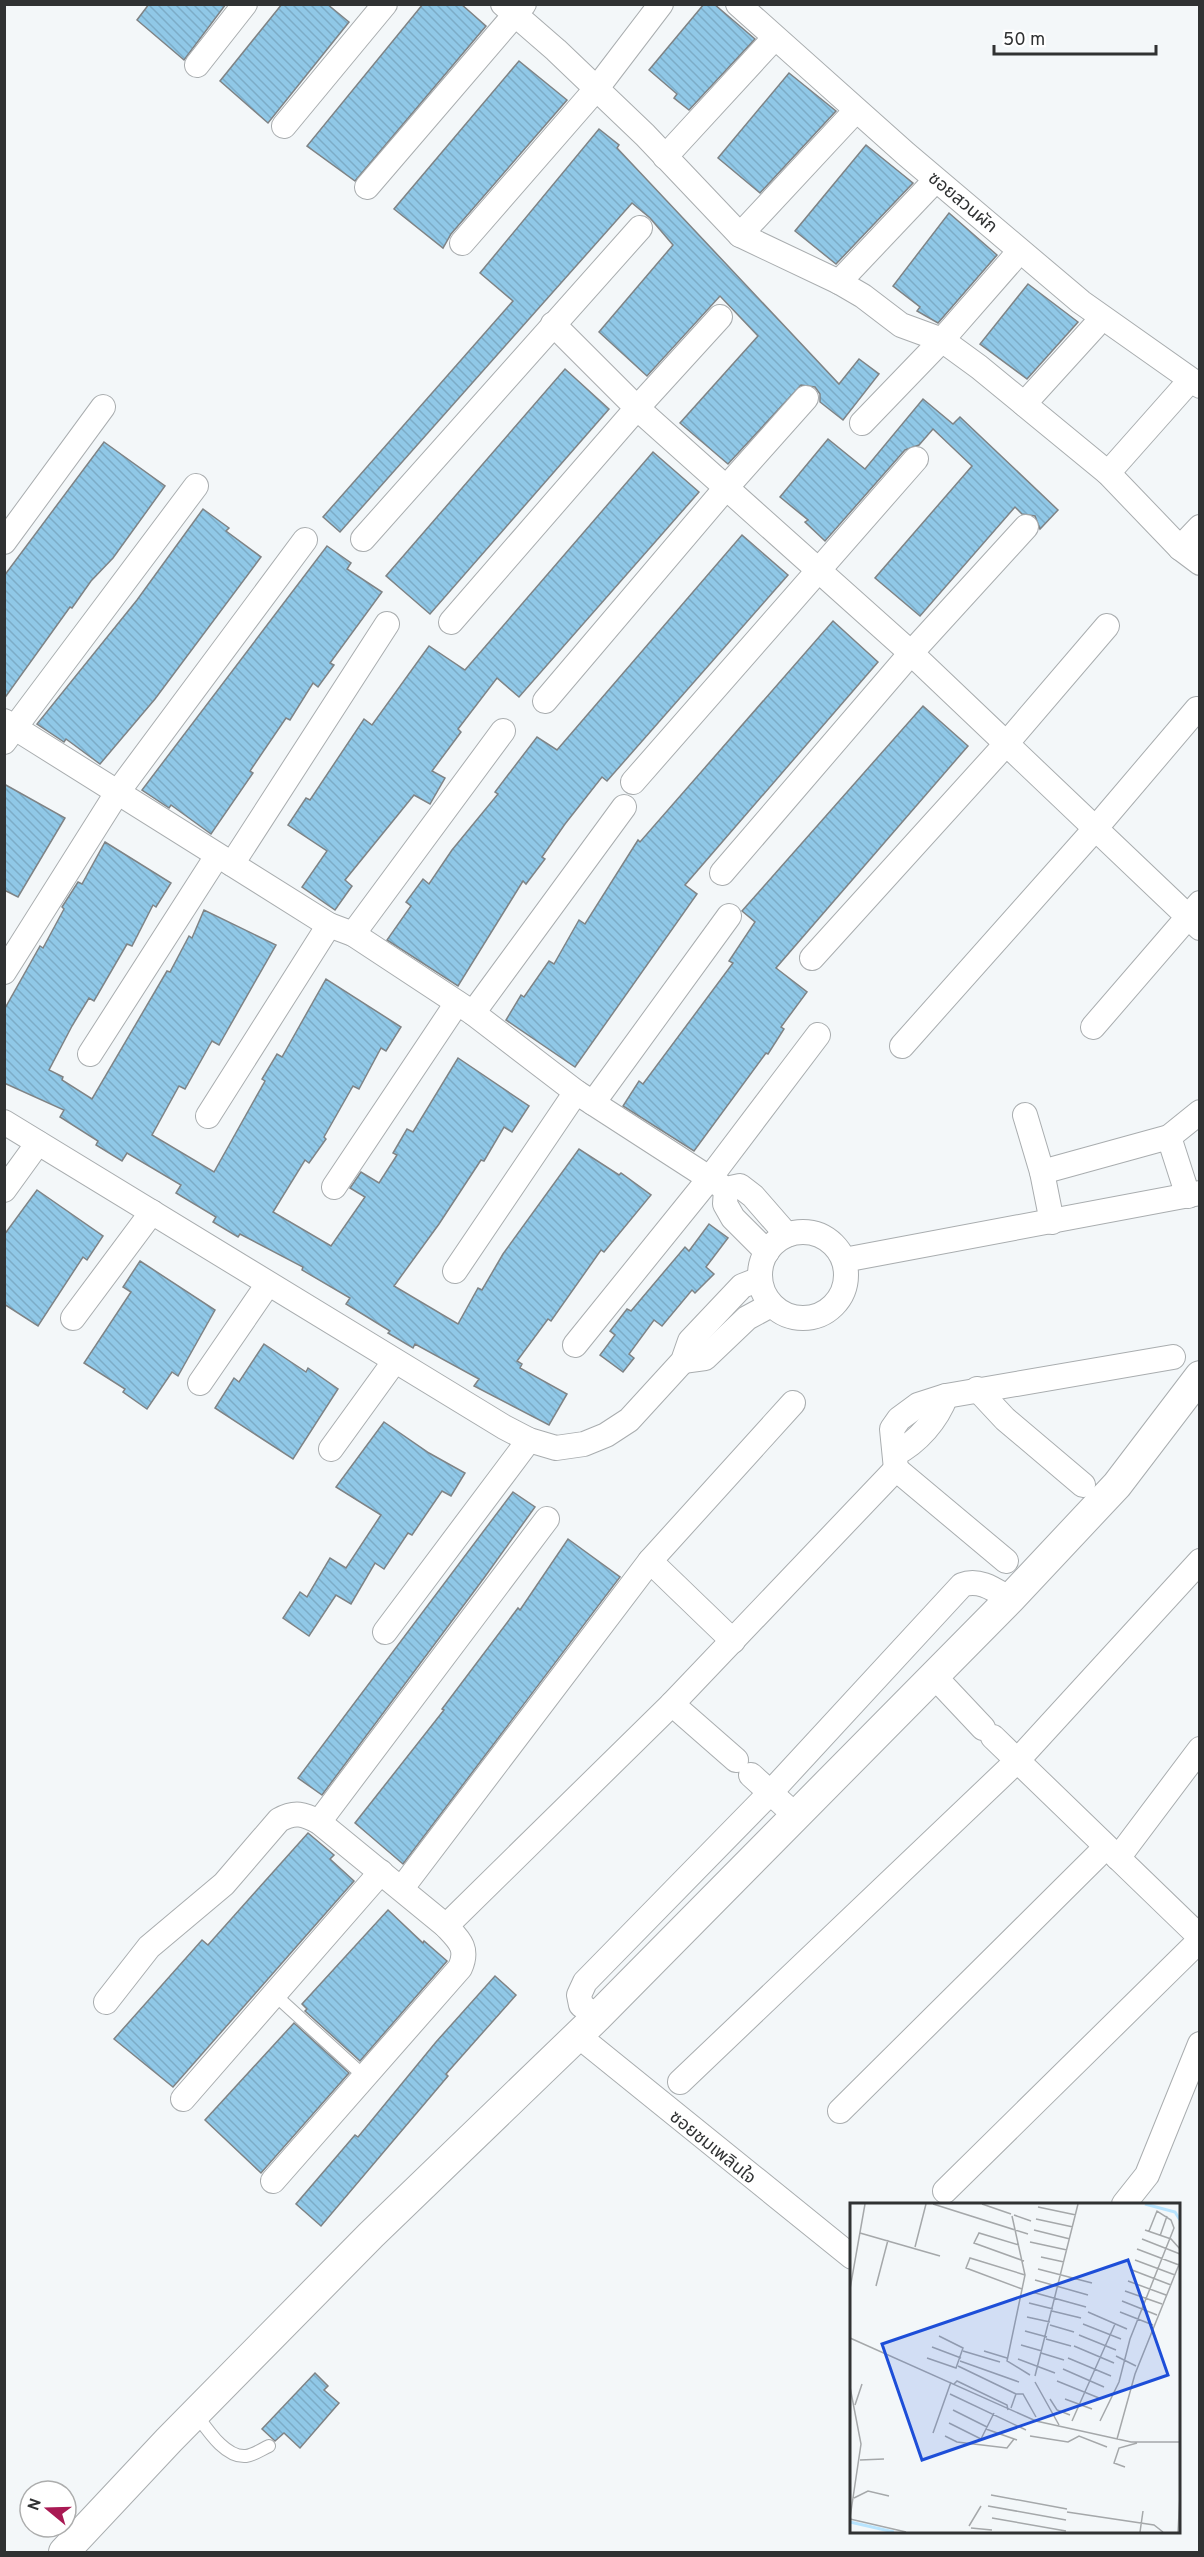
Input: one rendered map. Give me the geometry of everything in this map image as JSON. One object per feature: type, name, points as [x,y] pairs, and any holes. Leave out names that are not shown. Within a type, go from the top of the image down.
[{"type":"street","points":[[197,65],[245,4]]},
{"type":"street","points":[[284,126],[385,4]]},
{"type":"street","points":[[462,243],[597,88],[661,4]]},
{"type":"street","name":"ซอยสวนผัก","points":[[738,4],[906,154],[1081,302],[1193,385]]},
{"type":"street","points":[[367,187],[514,8],[597,88],[740,236],[839,282],[863,296],[901,326],[942,340],[1108,473],[1180,548],[1200,563]]},
{"type":"street","points":[[665,157],[769,44]]},
{"type":"street","points":[[740,236],[849,118]]},
{"type":"street","points":[[839,282],[928,187]]},
{"type":"street","points":[[363,539],[640,228]]},
{"type":"street","points":[[862,423],[942,340],[1012,260]]},
{"type":"street","points":[[451,622],[637,408],[720,317]]},
{"type":"street","points":[[553,324],[637,408],[911,653],[1095,829],[1195,916],[1094,1027]]},
{"type":"street","points":[[1024,404],[1095,326]]},
{"type":"street","points":[[1108,473],[1193,385]]},
{"type":"street","points":[[545,700],[806,398]]},
{"type":"street","points":[[4,542],[103,407]]},
{"type":"street","points":[[633,782],[916,459]]},
{"type":"street","points":[[196,486],[8,730],[117,793],[329,925],[353,934],[465,1008],[584,1098],[718,1184],[740,1186],[753,1196],[788,1235]]},
{"type":"street","points":[[722,873],[911,653],[1026,527]]},
{"type":"street","points":[[1180,548],[1200,527]]},
{"type":"street","points":[[4,972],[117,793],[305,540]]},
{"type":"street","points":[[90,1054],[387,624]]},
{"type":"street","points":[[812,958],[1006,744],[1107,626]]},
{"type":"street","points":[[902,1046],[1095,829],[1197,709]]},
{"type":"street","points":[[353,934],[503,731]]},
{"type":"street","points":[[334,1187],[465,1008],[624,807]]},
{"type":"street","points":[[455,1271],[584,1098],[729,916]]},
{"type":"street","points":[[208,1116],[329,925]]},
{"type":"street","points":[[575,1345],[718,1184],[818,1035]]},
{"type":"street","points":[[1042,1172],[1169,1137],[1200,1112]]},
{"type":"street","points":[[1025,1115],[1042,1172],[1052,1222]]},
{"type":"street","points":[[4,1122],[268,1284],[334,1321],[394,1362],[529,1440],[556,1448],[584,1444],[606,1435],[629,1420],[683,1361],[690,1341],[742,1286],[760,1279]]},
{"type":"street","points":[[844,1260],[1194,1194],[1169,1137]]},
{"type":"street","points":[[4,1190],[38,1143]]},
{"type":"street","points":[[718,1184],[733,1218],[767,1252]]},
{"type":"street","points":[[73,1318],[152,1212]]},
{"type":"street","points":[[801,1232],[827,1239],[837,1248],[844,1260],[846,1275],[844,1289],[837,1303],[812,1318],[797,1318],[783,1314],[771,1305],[760,1279],[761,1265],[767,1252],[776,1242],[788,1235],[801,1232]]},
{"type":"street","points":[[200,1383],[268,1284]]},
{"type":"street","points":[[683,1361],[705,1358],[747,1318],[771,1305]]},
{"type":"street","points":[[1006,1561],[895,1461],[891,1438],[892,1429],[899,1419],[918,1405],[976,1389],[1173,1357]]},
{"type":"street","points":[[331,1449],[394,1362]]},
{"type":"street","points":[[64,2553],[201,2421],[586,2025],[795,1815],[941,1685],[1010,1599],[1116,1485],[1198,1383]]},
{"type":"street","points":[[976,1389],[1005,1419],[1083,1485]]},
{"type":"street","points":[[402,1888],[650,1561],[793,1403]]},
{"type":"street","points":[[385,1632],[529,1440]]},
{"type":"street","points":[[446,1926],[733,1641],[895,1461]]},
{"type":"street","points":[[320,1822],[546,1519]]},
{"type":"street","points":[[650,1561],[733,1641]]},
{"type":"street","points":[[680,2082],[1017,1761],[1200,1561]]},
{"type":"street","points":[[770,1793],[962,1585],[970,1582],[981,1584],[1010,1599]]},
{"type":"street","points":[[941,1685],[1200,1939],[945,2191]]},
{"type":"street","points":[[672,1704],[795,1815]]},
{"type":"street","points":[[840,2111],[1112,1852],[1200,1749]]},
{"type":"street","name":"ซอยชมเพลินใจ","points":[[770,1793],[585,1983],[579,1995],[586,2025],[850,2255]]},
{"type":"street","points":[[106,2002],[149,1947],[224,1884],[279,1820],[290,1814],[306,1815],[320,1822],[402,1888],[462,1943],[465,1951],[460,1968],[273,2181]]},
{"type":"street","points":[[183,2099],[381,1872]]},
{"type":"street","points":[[1126,2203],[1147,2175],[1200,2044]]},
{"type":"lane","points":[[276,1995],[365,2077]]},
{"type":"lane","points":[[201,2421],[226,2450],[237,2455],[248,2456],[269,2446]]},
{"type":"building","points":[[149,4],[226,4],[184,60],[137,20]]},
{"type":"building","points":[[282,4],[327,4],[349,22],[268,123],[220,81]]},
{"type":"building","points":[[423,4],[461,4],[486,26],[355,181],[307,146]]},
{"type":"building","points":[[704,4],[714,4],[755,39],[689,110],[674,98],[677,94],[649,70]]},
{"type":"building","points":[[519,61],[567,100],[451,234],[443,248],[394,209]]},
{"type":"building","points":[[789,73],[836,111],[760,193],[718,158]]},
{"type":"building","points":[[599,129],[619,145],[617,148],[839,384],[859,359],[879,374],[843,420],[820,402],[820,394],[815,387],[801,385],[728,464],[680,423],[758,336],[720,296],[647,376],[599,332],[673,245],[650,218],[632,203],[340,532],[323,517],[513,301],[480,273]]},
{"type":"building","points":[[866,145],[913,183],[836,264],[795,231]]},
{"type":"building","points":[[949,213],[997,255],[938,323],[917,311],[920,307],[893,286]]},
{"type":"building","points":[[1028,284],[1078,322],[1027,379],[980,344]]},
{"type":"building","points":[[565,369],[609,409],[430,614],[386,576]]},
{"type":"building","points":[[923,399],[953,424],[960,417],[1058,510],[1040,529],[1035,516],[1022,514],[1015,507],[920,616],[875,578],[972,466],[933,429],[919,445],[905,450],[825,541],[805,522],[808,520],[780,497],[828,439],[865,469]]},
{"type":"building","points":[[104,442],[165,486],[113,558],[91,581],[72,608],[70,607],[4,699],[4,576]]},
{"type":"building","points":[[653,452],[699,492],[519,697],[497,678],[458,729],[461,732],[432,771],[445,778],[430,804],[414,795],[345,880],[352,886],[335,910],[302,887],[327,851],[288,825],[306,798],[310,800],[364,719],[372,725],[429,646],[465,670]]},
{"type":"building","points":[[203,509],[229,528],[226,531],[261,557],[155,699],[100,764],[66,739],[64,742],[37,724],[137,600]]},
{"type":"building","points":[[742,535],[788,575],[607,781],[602,777],[565,824],[542,857],[545,859],[526,884],[523,881],[458,986],[387,940],[411,906],[406,902],[423,879],[429,884],[452,850],[498,794],[495,792],[537,737],[557,750]]},
{"type":"building","points":[[327,546],[351,563],[347,569],[382,592],[330,663],[334,665],[318,687],[313,683],[290,720],[286,718],[250,771],[253,773],[211,834],[171,805],[169,808],[142,790]]},
{"type":"building","points":[[833,621],[878,662],[685,885],[697,894],[575,1067],[506,1020],[521,995],[524,997],[549,961],[554,964],[579,920],[585,924],[638,840],[640,842]]},
{"type":"building","points":[[923,706],[968,746],[776,968],[807,992],[781,1027],[784,1029],[768,1054],[766,1053],[694,1151],[623,1106],[639,1081],[643,1084],[733,963],[729,961],[755,922],[742,911]]},
{"type":"building","points":[[4,784],[65,818],[18,897],[4,890]]},
{"type":"building","points":[[105,842],[171,883],[156,907],[153,905],[132,946],[127,944],[94,1001],[89,998],[72,1026],[49,1070],[63,1077],[62,1080],[92,1099],[167,971],[170,972],[189,936],[192,938],[204,910],[276,945],[219,1045],[212,1041],[185,1089],[179,1086],[152,1135],[214,1172],[265,1081],[262,1079],[277,1054],[282,1057],[326,979],[401,1027],[386,1051],[381,1048],[359,1089],[353,1086],[324,1137],[326,1139],[309,1163],[305,1160],[273,1212],[331,1246],[365,1197],[350,1188],[361,1172],[379,1183],[397,1155],[393,1153],[407,1129],[413,1132],[458,1058],[529,1106],[512,1132],[504,1127],[484,1161],[481,1160],[439,1224],[394,1286],[458,1324],[478,1288],[482,1290],[503,1254],[579,1149],[619,1175],[621,1173],[651,1195],[604,1252],[601,1250],[551,1321],[548,1319],[517,1361],[522,1364],[520,1368],[567,1394],[549,1425],[474,1386],[479,1379],[415,1344],[413,1348],[388,1333],[390,1331],[346,1304],[350,1298],[302,1270],[303,1267],[240,1234],[238,1237],[213,1222],[216,1217],[176,1193],[181,1185],[127,1153],[122,1161],[96,1145],[98,1141],[60,1117],[64,1110],[4,1083],[4,1010],[40,946],[43,948],[64,909],[62,907],[78,882],[82,884]]},
{"type":"building","points":[[37,1190],[103,1236],[87,1260],[83,1257],[38,1326],[4,1304],[4,1235]]},
{"type":"building","points":[[709,1224],[728,1238],[706,1267],[714,1274],[695,1293],[692,1290],[662,1326],[654,1320],[629,1354],[634,1358],[623,1372],[600,1355],[615,1335],[610,1331],[627,1309],[631,1311],[685,1247],[689,1251]]},
{"type":"building","points":[[140,1261],[215,1310],[178,1376],[172,1372],[147,1409],[123,1392],[125,1389],[84,1363],[131,1292],[123,1287]]},
{"type":"building","points":[[264,1344],[306,1372],[308,1368],[338,1389],[293,1459],[215,1408],[234,1378],[239,1382]]},
{"type":"building","points":[[384,1422],[429,1453],[465,1473],[451,1496],[442,1491],[412,1535],[408,1533],[384,1569],[375,1563],[351,1604],[336,1595],[309,1636],[283,1618],[300,1592],[307,1597],[330,1558],[346,1568],[381,1515],[336,1487]]},
{"type":"building","points":[[513,1492],[535,1507],[322,1795],[298,1778]]},
{"type":"building","points":[[568,1539],[620,1577],[403,1864],[355,1823],[444,1710],[442,1709],[518,1608],[520,1610]]},
{"type":"building","points":[[308,1833],[334,1855],[330,1859],[354,1881],[173,2087],[114,2039],[202,1940],[208,1945]]},
{"type":"building","points":[[388,1910],[423,1943],[424,1941],[447,1961],[360,2061],[305,2011],[307,2009],[302,2004]]},
{"type":"building","points":[[495,1976],[516,1995],[446,2074],[448,2076],[321,2226],[296,2204],[355,2135],[358,2137],[436,2042]]},
{"type":"building","points":[[294,2023],[349,2073],[261,2173],[205,2120]]},
{"type":"building","points":[[315,2373],[328,2386],[324,2390],[339,2403],[300,2448],[284,2433],[275,2441],[262,2429]]}]
